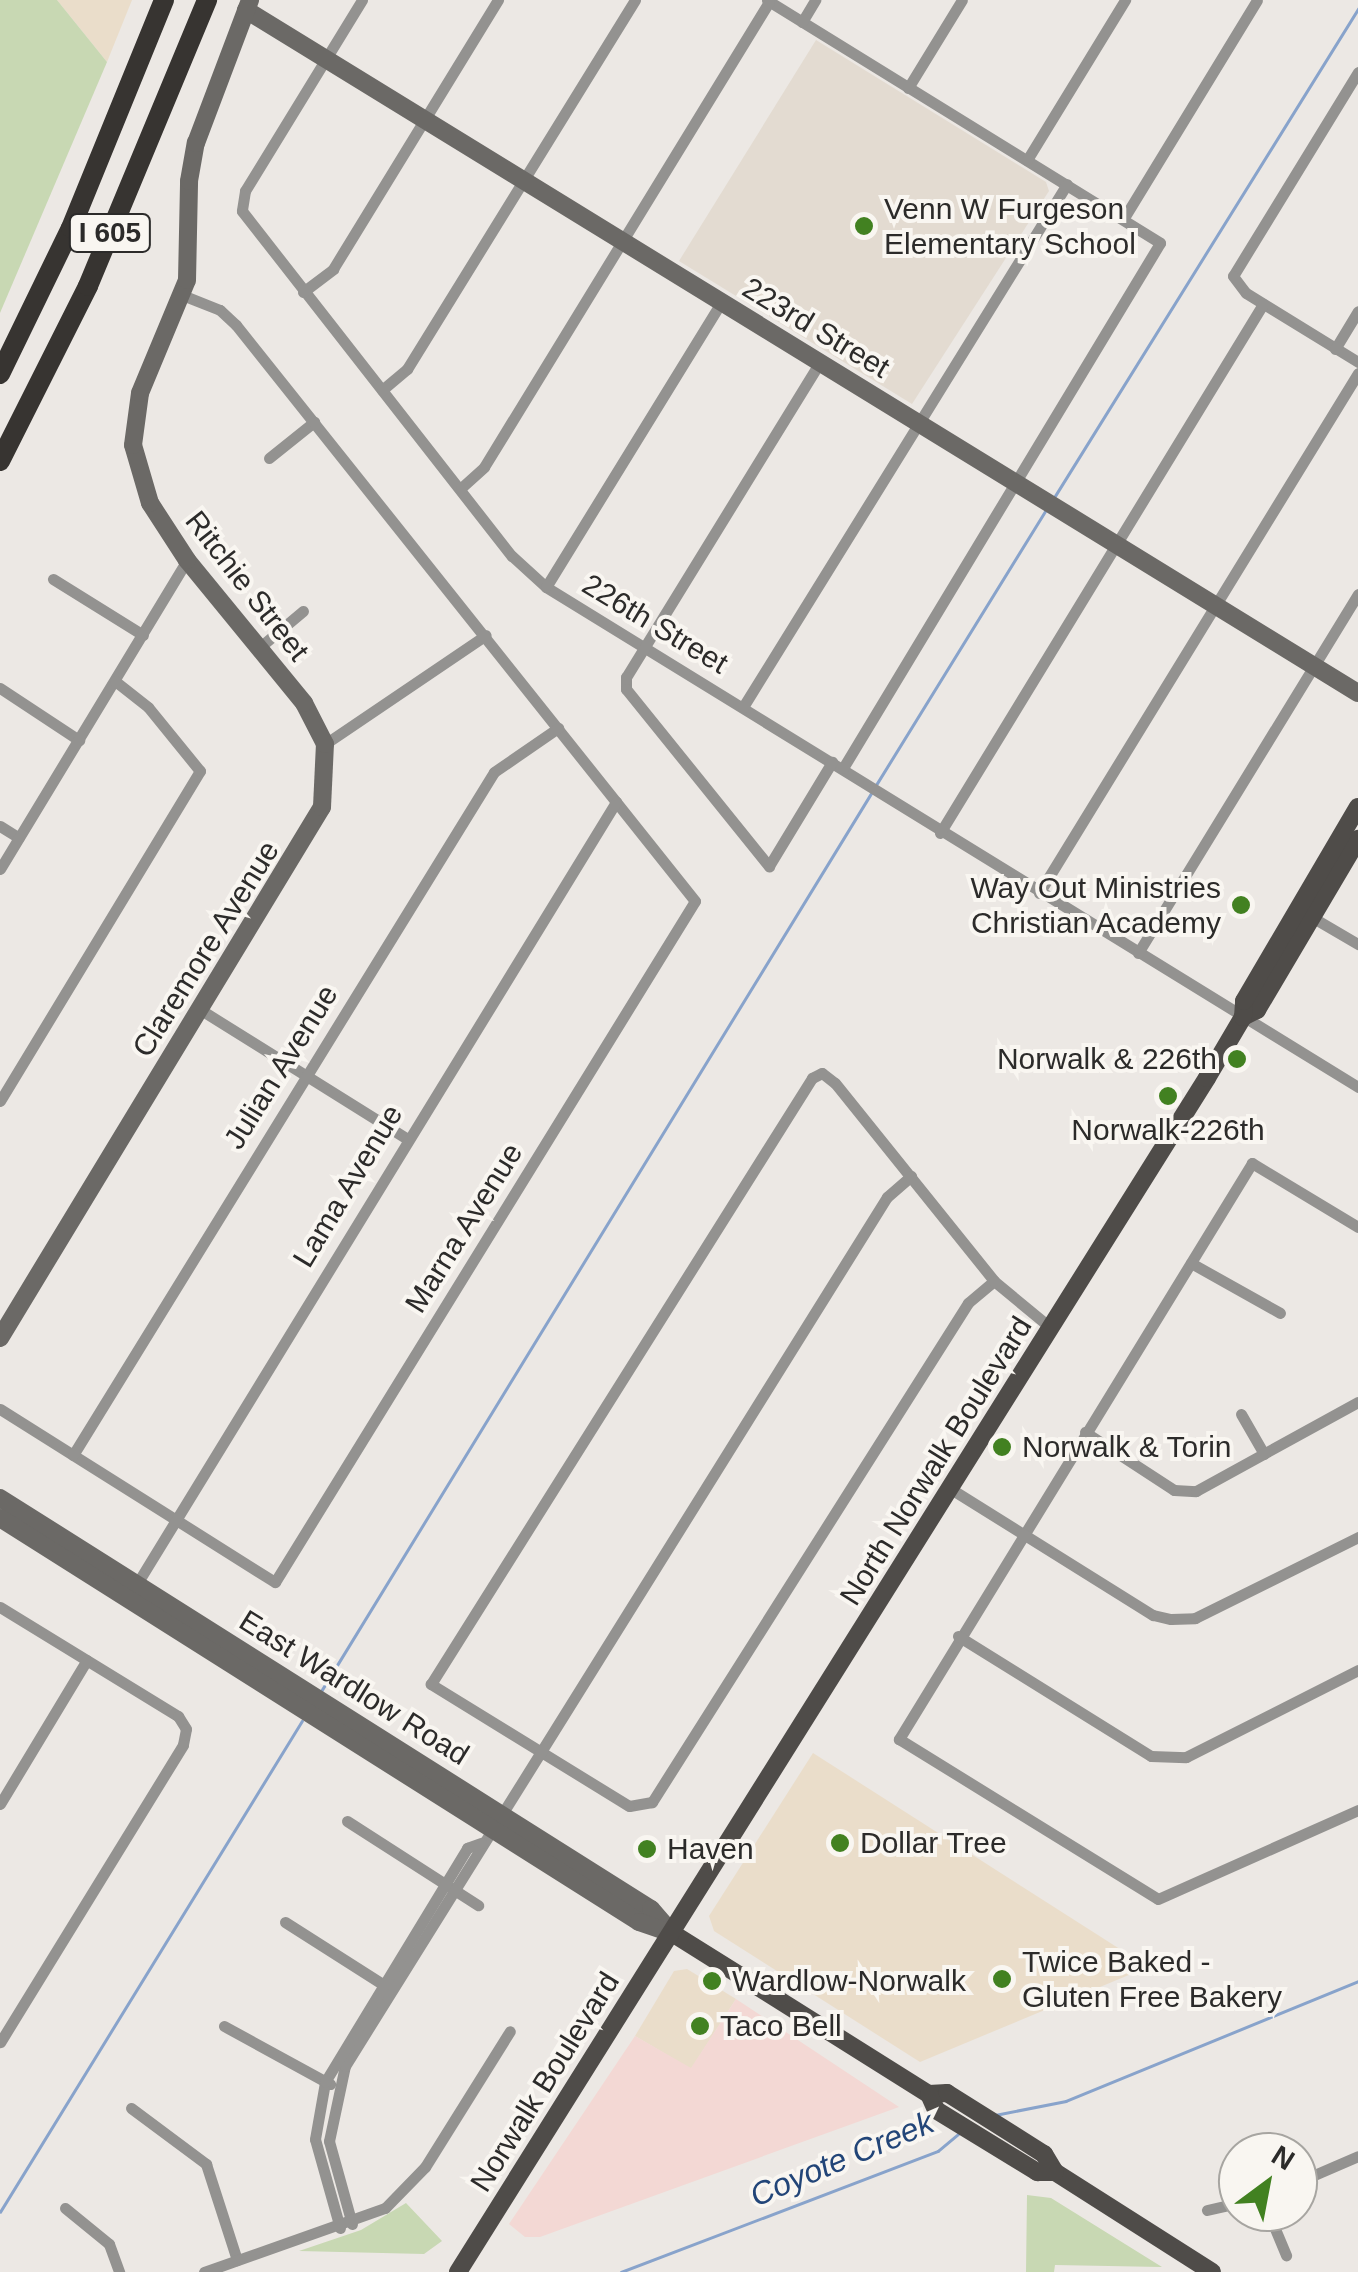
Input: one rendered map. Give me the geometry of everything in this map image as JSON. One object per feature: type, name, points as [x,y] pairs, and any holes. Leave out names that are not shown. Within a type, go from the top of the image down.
[{"type":"highway","name":"I 605","points":[[0,374],[72,228],[164,0]]},
{"type":"highway","name":"I 605","points":[[0,461],[88,286],[207,0]]},
{"type":"main road","points":[[1243,1017],[1257,1010],[1358,807]]},
{"type":"main road","points":[[1305,912],[1358,839]]},
{"type":"main road","name":"North Norwalk Boulevard","points":[[672,1933],[1243,1017]]},
{"type":"main road","name":"East Wardlow Road","points":[[672,1933],[930,2094],[947,2094],[1044,2154],[1055,2172],[1212,2272]]},
{"type":"main road","name":"Norwalk Boulevard","points":[[461,2266],[672,1933]]},
{"type":"street","name":"226th Street","points":[[362,0],[242,201],[248,224],[512,556],[546,587],[1358,1088]]},
{"type":"street","points":[[303,292],[334,269],[498,0]]},
{"type":"street","points":[[382,390],[407,370],[635,0]]},
{"type":"street","points":[[802,22],[815,0]]},
{"type":"street","points":[[908,88],[962,0]]},
{"type":"street","points":[[1027,160],[1125,0]]},
{"type":"street","points":[[1124,218],[1257,0]]},
{"type":"street","points":[[461,488],[484,467],[768,1],[1160,243],[1016,483],[838,765],[769,866],[626,689],[646,647],[820,362]]},
{"type":"street","name":"223rd Street","points":[[248,5],[424,120],[1358,693]]},
{"type":"street","points":[[248,5],[196,143],[188,181],[192,252],[182,296],[220,310],[486,635],[616,802]]},
{"type":"street","points":[[1358,72],[1236,268],[1236,282],[1263,304],[1358,362]]},
{"type":"street","points":[[743,707],[1067,184]]},
{"type":"street","name":"Ritchie Street","points":[[182,296],[140,393],[135,458],[150,503],[188,560],[304,702],[325,744]]},
{"type":"street","points":[[546,587],[722,303]]},
{"type":"street","points":[[940,833],[1263,304]]},
{"type":"street","points":[[1335,349],[1358,311]]},
{"type":"street","points":[[1039,893],[1358,373]]},
{"type":"street","points":[[269,458],[314,422]]},
{"type":"street","points":[[0,869],[188,560]]},
{"type":"street","points":[[53,579],[143,635]]},
{"type":"street","points":[[1138,953],[1358,594]]},
{"type":"street","points":[[260,647],[303,611]]},
{"type":"street","points":[[325,744],[486,635]]},
{"type":"street","points":[[0,1102],[200,770],[148,707],[114,681]]},
{"type":"street","points":[[0,688],[79,740]]},
{"type":"street","name":"Julian Avenue","points":[[73,1456],[494,772],[558,728]]},
{"type":"street","name":"Claremore Avenue","points":[[0,1338],[314,826],[327,774],[325,744]]},
{"type":"street","name":"Marna Avenue","points":[[175,1518],[275,1582],[695,901],[616,802]]},
{"type":"street","name":"Lama Avenue","points":[[132,1591],[406,1138],[616,802]]},
{"type":"street","points":[[0,826],[19,838]]},
{"type":"street","points":[[1305,912],[1358,944]]},
{"type":"street","points":[[200,1010],[406,1138]]},
{"type":"street","points":[[994,1280],[968,1302],[652,1802],[641,1808],[538,1751],[431,1684],[812,1078],[822,1073],[994,1280],[1052,1329]]},
{"type":"street","points":[[1358,1228],[1252,1163],[902,1724],[899,1740],[1158,1899],[1358,1810]]},
{"type":"street","points":[[346,2226],[318,2156],[331,2085],[451,1887],[468,1848],[490,1828],[887,1198],[911,1176]]},
{"type":"street","points":[[1191,1263],[1280,1313]]},
{"type":"street","points":[[1085,1432],[1174,1490],[1196,1491],[1358,1402]]},
{"type":"street","points":[[0,1409],[175,1518]]},
{"type":"street","points":[[1242,1414],[1264,1454]]},
{"type":"street","points":[[951,1489],[1153,1615],[1195,1618],[1358,1537]]},
{"type":"street","name":"East Wardlow Road","points":[[0,1498],[132,1591],[339,1722],[490,1828],[639,1922],[672,1933]]},
{"type":"street","name":"East Wardlow Road","points":[[0,1518],[132,1591]]},
{"type":"street","points":[[0,1607],[178,1716],[186,1729],[183,1746],[0,2042]]},
{"type":"street","points":[[958,1636],[1151,1756],[1186,1757],[1358,1670]]},
{"type":"street","points":[[0,1804],[87,1660]]},
{"type":"street","points":[[347,1821],[478,1904]]},
{"type":"street","points":[[286,1922],[387,1987]]},
{"type":"street","points":[[224,2026],[331,2085]]},
{"type":"street","points":[[204,2272],[346,2226],[386,2208],[415,2179],[510,2031]]},
{"type":"street","points":[[331,2085],[332,2150],[346,2226]]},
{"type":"street","points":[[131,2108],[206,2164],[237,2260]]},
{"type":"street","points":[[318,2156],[332,2150]]},
{"type":"street","points":[[1318,2173],[1358,2156]]},
{"type":"street","points":[[65,2208],[109,2244],[118,2272]]},
{"type":"street","points":[[1207,2210],[1218,2208]]},
{"type":"street","points":[[1276,2232],[1286,2255]]},
{"type":"shaded area","points":[[57,0],[132,0],[107,62]]},
{"type":"shaded area","name":"Venn W Furgeson Elementary School","points":[[816,40],[1046,182],[1049,191],[912,404],[679,261]]},
{"type":"shaded area","points":[[813,1753],[1148,1967],[920,2062],[714,1931],[709,1916]]},
{"type":"shaded area","points":[[687,1969],[736,1999],[691,2069],[635,2036],[674,1971]]},
{"type":"shaded area","points":[[736,1999],[899,2107],[540,2237],[525,2237],[509,2224],[635,2036],[691,2068]]},
{"type":"green space","points":[[0,0],[57,0],[107,62],[0,313]]},
{"type":"green space","points":[[1027,2195],[1051,2198],[1162,2267],[1055,2265],[1054,2272],[1026,2272]]},
{"type":"green space","points":[[406,2203],[442,2241],[424,2254],[299,2251],[361,2230]]},
{"type":"waterway","points":[[1055,496],[1358,9]]},
{"type":"waterway","points":[[876,785],[1045,511]]},
{"type":"waterway","points":[[320,1693],[872,792]]},
{"type":"waterway","points":[[0,2212],[302,1721]]},
{"type":"waterway","name":"Coyote Creek","points":[[995,2115],[1066,2101],[1358,1981]]},
{"type":"waterway","name":"Coyote Creek","points":[[621,2272],[938,2151],[958,2134]]},
{"type":"place","name":"Venn W Furgeson Elementary School","points":[[864,226]]},
{"type":"place","name":"Way Out Ministries Christian Academy","points":[[1241,905]]},
{"type":"place","name":"Norwalk & 226th","points":[[1237,1059]]},
{"type":"place","name":"Norwalk-226th","points":[[1168,1096]]},
{"type":"place","name":"Norwalk & Torin","points":[[1002,1447]]},
{"type":"place","name":"Dollar Tree","points":[[840,1843]]},
{"type":"place","name":"Haven","points":[[647,1849]]},
{"type":"place","name":"Twice Baked - Gluten Free Bakery","points":[[1002,1979]]},
{"type":"place","name":"Wardlow-Norwalk","points":[[712,1981]]},
{"type":"place","name":"Taco Bell","points":[[700,2026]]}]
